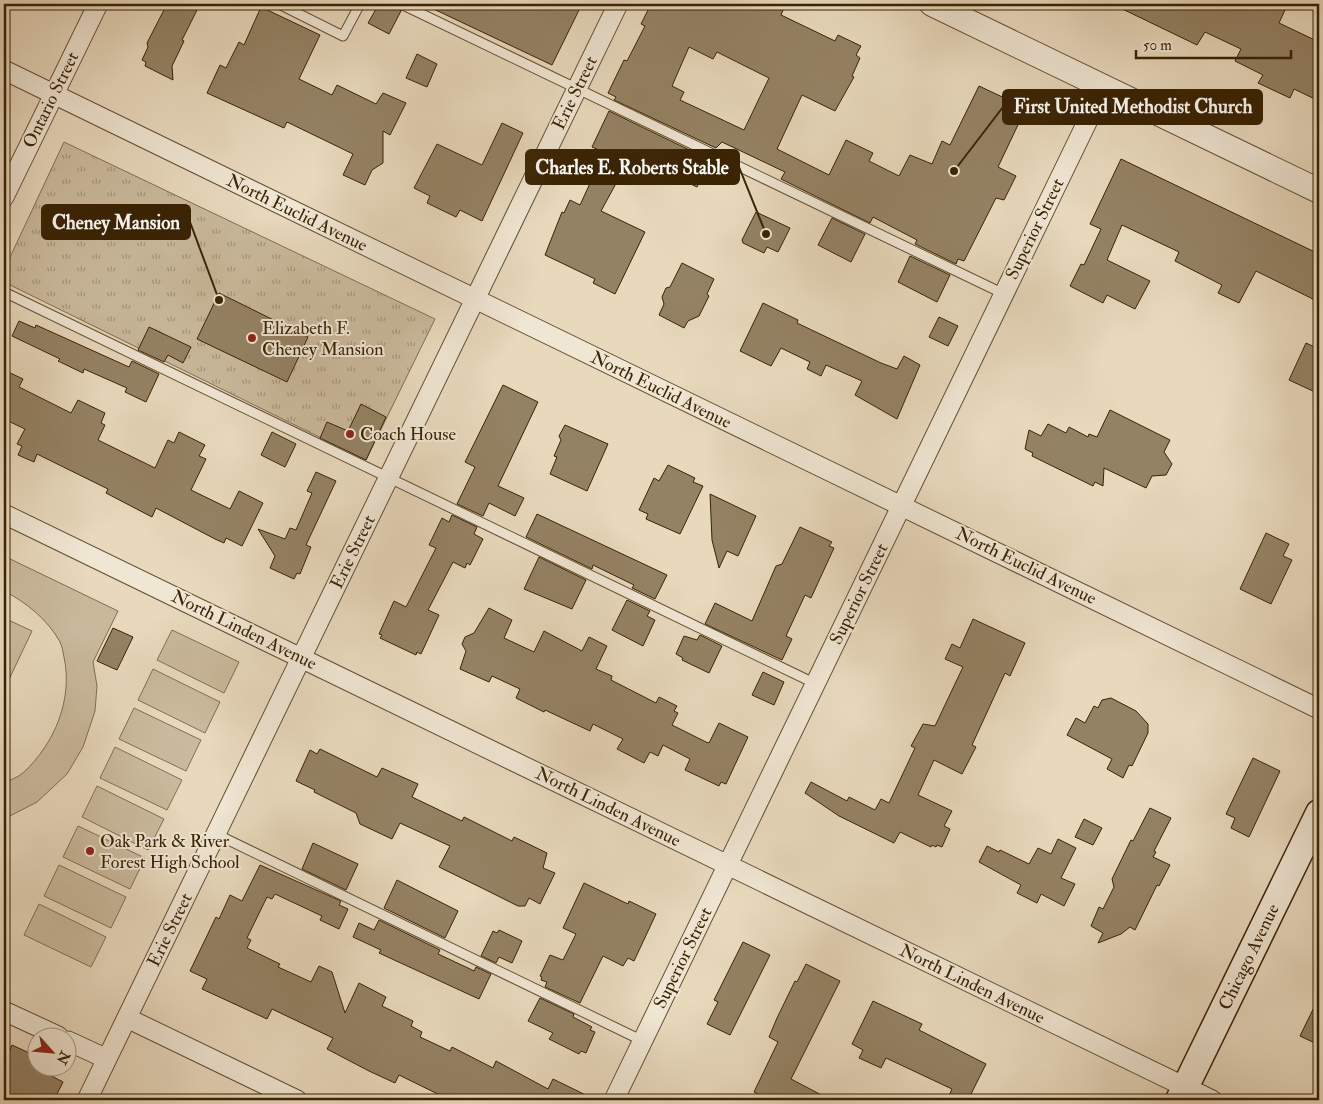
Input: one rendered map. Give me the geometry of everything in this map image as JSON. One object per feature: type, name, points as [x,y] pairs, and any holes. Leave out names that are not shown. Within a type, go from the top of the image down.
[{"type":"main road","name":"Chicago Avenue","points":[[1182,1094],[1319,813]]},
{"type":"street","name":"Ontario Street","points":[[4,197],[98,4]]},
{"type":"street","name":"Erie Street","points":[[87,1100],[618,4]]},
{"type":"street","points":[[932,4],[1319,192]]},
{"type":"street","name":"North Euclid Avenue","points":[[4,70],[1319,709]]},
{"type":"street","name":"Superior Street","points":[[614,1100],[1104,87]]},
{"type":"street","name":"North Linden Avenue","points":[[4,514],[728,865],[1182,1094],[1212,1100]]},
{"type":"street","points":[[4,1012],[36,1026]]},
{"type":"street","points":[[127,1018],[297,1100]]},
{"type":"street","points":[[78,1046],[107,1059]]},
{"type":"lane","points":[[279,4],[343,36],[360,4]]},
{"type":"lane","points":[[401,4],[1004,294]]},
{"type":"lane","points":[[4,292],[816,684]]},
{"type":"lane","points":[[216,834],[643,1041]]},
{"type":"green space","points":[[64,142],[435,319],[366,460],[4,282],[4,270]]},
{"type":"green space","points":[[4,556],[118,611],[93,662],[97,686],[95,711],[83,747],[67,774],[37,802],[4,819],[4,783],[24,772],[45,748],[53,734],[63,704],[66,689],[66,673],[61,644],[49,626],[28,606],[4,591]]},
{"type":"green space","points":[[4,618],[32,631],[4,690]]},
{"type":"green space","points":[[172,630],[239,662],[224,693],[157,660]]},
{"type":"green space","points":[[153,669],[220,702],[205,733],[138,700]]},
{"type":"green space","points":[[134,708],[201,740],[186,771],[119,739]]},
{"type":"green space","points":[[115,747],[182,780],[167,810],[100,778]]},
{"type":"green space","points":[[97,786],[164,819],[148,850],[82,817]]},
{"type":"green space","points":[[78,826],[145,858],[130,889],[63,857]]},
{"type":"green space","points":[[59,865],[126,897],[111,928],[44,896]]},
{"type":"green space","points":[[39,904],[106,937],[91,967],[24,935]]},
{"type":"building","points":[[167,4],[200,4],[182,40],[184,41],[172,66],[173,80],[145,66],[146,62],[142,60],[148,47],[147,43]]},
{"type":"building","points":[[379,4],[395,4],[401,11],[389,34],[368,23]]},
{"type":"building","points":[[423,4],[582,4],[552,65]]},
{"type":"building","points":[[651,4],[771,4],[783,10],[781,15],[835,41],[838,35],[861,46],[856,55],[860,58],[852,76],[854,77],[835,111],[802,95],[777,149],[829,175],[846,140],[873,153],[869,161],[899,176],[910,155],[932,164],[942,141],[950,145],[979,86],[1026,108],[998,167],[1016,176],[1004,200],[996,198],[964,261],[958,259],[956,264],[915,244],[917,240],[873,217],[870,223],[781,179],[785,172],[722,142],[716,148],[614,100],[616,97],[608,93],[624,60],[627,61],[645,26],[641,24]],"holes":[[[689,47],[713,59],[717,52],[769,78],[744,130],[680,100],[684,92],[672,86]]]},
{"type":"building","points":[[1112,4],[1272,4],[1285,10],[1279,23],[1319,42],[1319,101],[1294,89],[1290,98],[1258,83],[1263,75],[1235,61],[1241,49],[1205,32],[1197,45]]},
{"type":"building","points":[[261,7],[320,35],[299,79],[332,95],[337,85],[376,104],[383,93],[406,103],[390,135],[383,131],[383,163],[372,170],[365,185],[343,175],[353,154],[287,122],[284,128],[207,93],[220,65],[226,68],[239,42],[244,45]]},
{"type":"building","points":[[417,54],[437,64],[427,87],[406,78]]},
{"type":"building","points":[[609,111],[710,160],[697,187],[631,156],[601,211],[645,232],[615,294],[593,283],[595,279],[545,255],[562,212],[564,213],[570,200],[580,205],[599,164],[593,161],[599,150],[592,147]]},
{"type":"building","points":[[502,123],[523,133],[482,221],[460,210],[456,217],[427,203],[430,196],[414,188],[437,144],[482,165]]},
{"type":"building","points":[[1121,159],[1319,254],[1319,302],[1256,271],[1239,303],[1218,293],[1222,285],[1175,261],[1179,252],[1122,225],[1107,260],[1150,281],[1135,309],[1107,295],[1103,303],[1070,286],[1081,264],[1084,265],[1101,229],[1090,224]]},
{"type":"building","points":[[756,212],[790,228],[778,252],[767,247],[764,253],[743,243],[742,240]]},
{"type":"building","points":[[832,218],[865,234],[851,262],[818,245]]},
{"type":"building","points":[[910,256],[950,275],[937,302],[898,282]]},
{"type":"building","points":[[682,263],[714,279],[707,294],[709,296],[699,316],[688,321],[684,328],[659,315],[664,304],[662,297],[666,288],[670,287]]},
{"type":"building","name":"Elizabeth F. Cheney Mansion","points":[[219,293],[308,337],[287,382],[197,339]]},
{"type":"building","points":[[763,303],[798,320],[797,323],[881,363],[897,369],[904,356],[920,365],[897,419],[855,395],[862,381],[826,365],[821,376],[807,369],[810,362],[781,348],[771,366],[740,351]]},
{"type":"building","points":[[939,317],[958,326],[948,346],[929,337]]},
{"type":"building","points":[[19,321],[35,328],[36,325],[129,367],[132,361],[159,374],[146,402],[125,392],[127,388],[84,369],[83,373],[58,361],[60,359],[12,336]]},
{"type":"building","points":[[149,327],[191,347],[183,363],[168,355],[164,362],[138,350]]},
{"type":"building","points":[[1306,343],[1319,349],[1319,382],[1315,392],[1289,380]]},
{"type":"building","points":[[4,370],[23,379],[19,387],[71,413],[78,400],[105,413],[101,423],[105,425],[98,440],[155,468],[168,440],[174,443],[179,432],[205,445],[199,456],[206,459],[191,490],[230,509],[239,491],[263,503],[242,546],[226,538],[224,543],[156,508],[152,517],[106,493],[108,489],[37,454],[34,462],[18,455],[22,446],[17,444],[25,429],[4,419]]},
{"type":"building","points":[[503,385],[538,402],[498,486],[524,498],[515,516],[489,503],[483,516],[457,504],[475,467],[465,462]]},
{"type":"building","name":"Coach House","points":[[361,404],[386,417],[366,460],[320,438],[327,422],[348,431]]},
{"type":"building","points":[[1110,410],[1170,440],[1164,452],[1172,464],[1166,475],[1152,476],[1146,488],[1104,468],[1103,486],[1095,482],[1093,486],[1032,456],[1033,453],[1025,449],[1029,430],[1041,436],[1048,424],[1066,433],[1069,427],[1088,437],[1089,434],[1097,437]]},
{"type":"building","points":[[565,425],[608,444],[587,491],[550,474],[557,457],[554,456],[561,440],[559,436]]},
{"type":"building","points":[[272,432],[296,444],[285,467],[261,455]]},
{"type":"building","points":[[668,465],[695,478],[693,482],[703,486],[680,534],[646,519],[648,514],[639,510],[654,478],[659,481]]},
{"type":"building","points":[[316,472],[336,481],[306,545],[311,547],[300,574],[297,573],[294,579],[270,568],[275,556],[258,529],[285,539],[290,528],[296,530],[312,493],[307,491]]},
{"type":"building","points":[[710,494],[756,516],[738,556],[727,551],[719,568],[712,540]]},
{"type":"building","points":[[537,514],[667,575],[655,599],[632,588],[634,585],[593,565],[592,569],[526,537]]},
{"type":"building","points":[[452,515],[477,527],[474,534],[483,539],[470,565],[467,563],[465,568],[453,562],[428,610],[439,615],[421,654],[417,652],[416,655],[380,638],[382,635],[379,634],[394,601],[406,607],[436,548],[429,545],[442,518],[449,522]]},
{"type":"building","points":[[800,527],[832,542],[829,546],[834,548],[811,598],[805,595],[786,636],[792,639],[782,660],[705,624],[715,603],[752,621],[776,566],[782,564]]},
{"type":"building","points":[[1266,533],[1289,544],[1283,556],[1292,560],[1271,604],[1240,589]]},
{"type":"building","points":[[539,557],[586,580],[572,609],[524,589]]},
{"type":"building","points":[[627,600],[650,611],[647,616],[655,620],[643,646],[612,630]]},
{"type":"building","points":[[489,608],[512,620],[504,638],[534,652],[544,631],[582,651],[589,637],[607,646],[596,669],[612,676],[611,680],[656,703],[659,697],[677,706],[674,711],[678,713],[672,725],[706,742],[709,743],[719,723],[748,737],[726,784],[721,782],[719,786],[685,770],[690,759],[663,745],[658,756],[650,752],[644,763],[617,749],[623,739],[593,724],[590,731],[545,710],[544,712],[516,698],[520,689],[492,676],[489,682],[460,669],[466,651],[462,644],[465,637],[474,633]]},
{"type":"building","points":[[973,619],[1025,643],[1010,676],[1005,673],[972,745],[976,747],[962,774],[934,760],[918,795],[952,811],[944,826],[950,829],[942,847],[932,845],[931,847],[900,832],[894,843],[839,816],[805,793],[811,782],[847,801],[849,797],[875,810],[881,799],[889,803],[915,748],[911,746],[923,724],[935,726],[963,667],[945,659],[952,644],[960,648]]},
{"type":"building","points":[[113,628],[133,637],[117,670],[97,661]]},
{"type":"building","points":[[700,635],[722,646],[709,673],[682,660],[683,658],[676,654],[684,636],[697,640]]},
{"type":"building","points":[[763,672],[784,682],[774,705],[752,695]]},
{"type":"building","points":[[1111,698],[1136,711],[1148,724],[1148,733],[1132,766],[1129,765],[1123,778],[1107,769],[1112,759],[1067,735],[1076,718],[1085,723],[1094,706],[1098,708],[1102,700]]},
{"type":"building","points":[[320,749],[377,777],[382,768],[418,784],[412,797],[462,821],[464,817],[512,841],[514,837],[547,853],[543,868],[555,873],[540,904],[529,898],[525,906],[518,906],[439,867],[450,846],[400,823],[392,839],[360,824],[356,813],[296,781],[310,750],[317,754]]},
{"type":"building","points":[[1253,758],[1280,771],[1249,837],[1231,828],[1235,818],[1226,814]]},
{"type":"building","points":[[1150,808],[1171,818],[1154,851],[1156,852],[1153,857],[1170,865],[1159,886],[1157,885],[1135,930],[1130,927],[1121,934],[1098,943],[1103,933],[1091,926],[1099,907],[1103,909],[1114,887],[1112,879],[1131,840],[1133,841]]},
{"type":"building","points":[[1084,819],[1102,828],[1093,845],[1075,837]]},
{"type":"building","points":[[1058,839],[1076,848],[1061,878],[1075,884],[1064,906],[1041,894],[1037,903],[1017,893],[1021,885],[979,862],[987,846],[1029,864],[1038,848],[1051,854]]},
{"type":"building","points":[[313,843],[358,864],[346,890],[302,869]]},
{"type":"building","points":[[260,865],[341,901],[339,905],[348,909],[339,929],[320,920],[322,916],[275,894],[272,899],[267,897],[247,938],[251,940],[247,948],[280,964],[278,967],[311,982],[319,966],[332,972],[345,1013],[359,983],[386,997],[382,1006],[413,1021],[411,1026],[422,1032],[420,1037],[450,1051],[452,1047],[493,1068],[496,1061],[548,1089],[553,1079],[596,1100],[450,1100],[399,1075],[395,1083],[369,1071],[327,1049],[333,1038],[272,1009],[267,1019],[202,989],[207,979],[190,971],[216,917],[219,919],[230,895],[242,901]]},
{"type":"building","points":[[397,880],[458,911],[445,938],[384,908]]},
{"type":"building","points":[[584,883],[628,904],[629,901],[656,914],[634,961],[628,958],[623,966],[603,956],[580,1003],[545,987],[547,982],[541,980],[542,977],[540,976],[550,955],[563,960],[576,934],[563,928]]},
{"type":"building","points":[[379,920],[440,950],[438,954],[474,971],[476,967],[491,974],[479,999],[379,953],[381,950],[353,937],[359,923],[374,930]]},
{"type":"building","points":[[499,930],[522,941],[512,963],[499,957],[496,963],[481,956],[493,931],[497,933]]},
{"type":"building","points":[[743,942],[770,955],[730,1035],[707,1024],[718,1002],[714,1000]]},
{"type":"building","points":[[806,964],[840,981],[791,1079],[831,1100],[770,1100],[754,1092],[778,1042],[769,1037],[795,981],[797,982]]},
{"type":"building","points":[[1319,997],[1319,1045],[1300,1036]]},
{"type":"building","points":[[540,998],[574,1014],[573,1017],[592,1027],[590,1030],[595,1032],[586,1053],[581,1051],[579,1054],[549,1039],[553,1033],[528,1021]]},
{"type":"building","points":[[873,1001],[922,1024],[919,1030],[986,1064],[968,1100],[947,1100],[952,1089],[886,1058],[881,1068],[859,1058],[863,1050],[852,1044]]},
{"type":"building","points":[[12,1045],[28,1052],[28,1076],[51,1076],[63,1082],[54,1100],[4,1100],[4,1064]]},
{"type":"place","name":"First United Methodist Church","points":[[954,171]]},
{"type":"place","name":"Charles E. Roberts Stable","points":[[766,234]]},
{"type":"place","name":"Cheney Mansion","points":[[219,300]]},
{"type":"place","name":"Elizabeth F. Cheney Mansion","points":[[252,338]]},
{"type":"place","name":"Coach House","points":[[350,434]]},
{"type":"place","name":"Oak Park & River Forest High School","points":[[90,851]]}]
